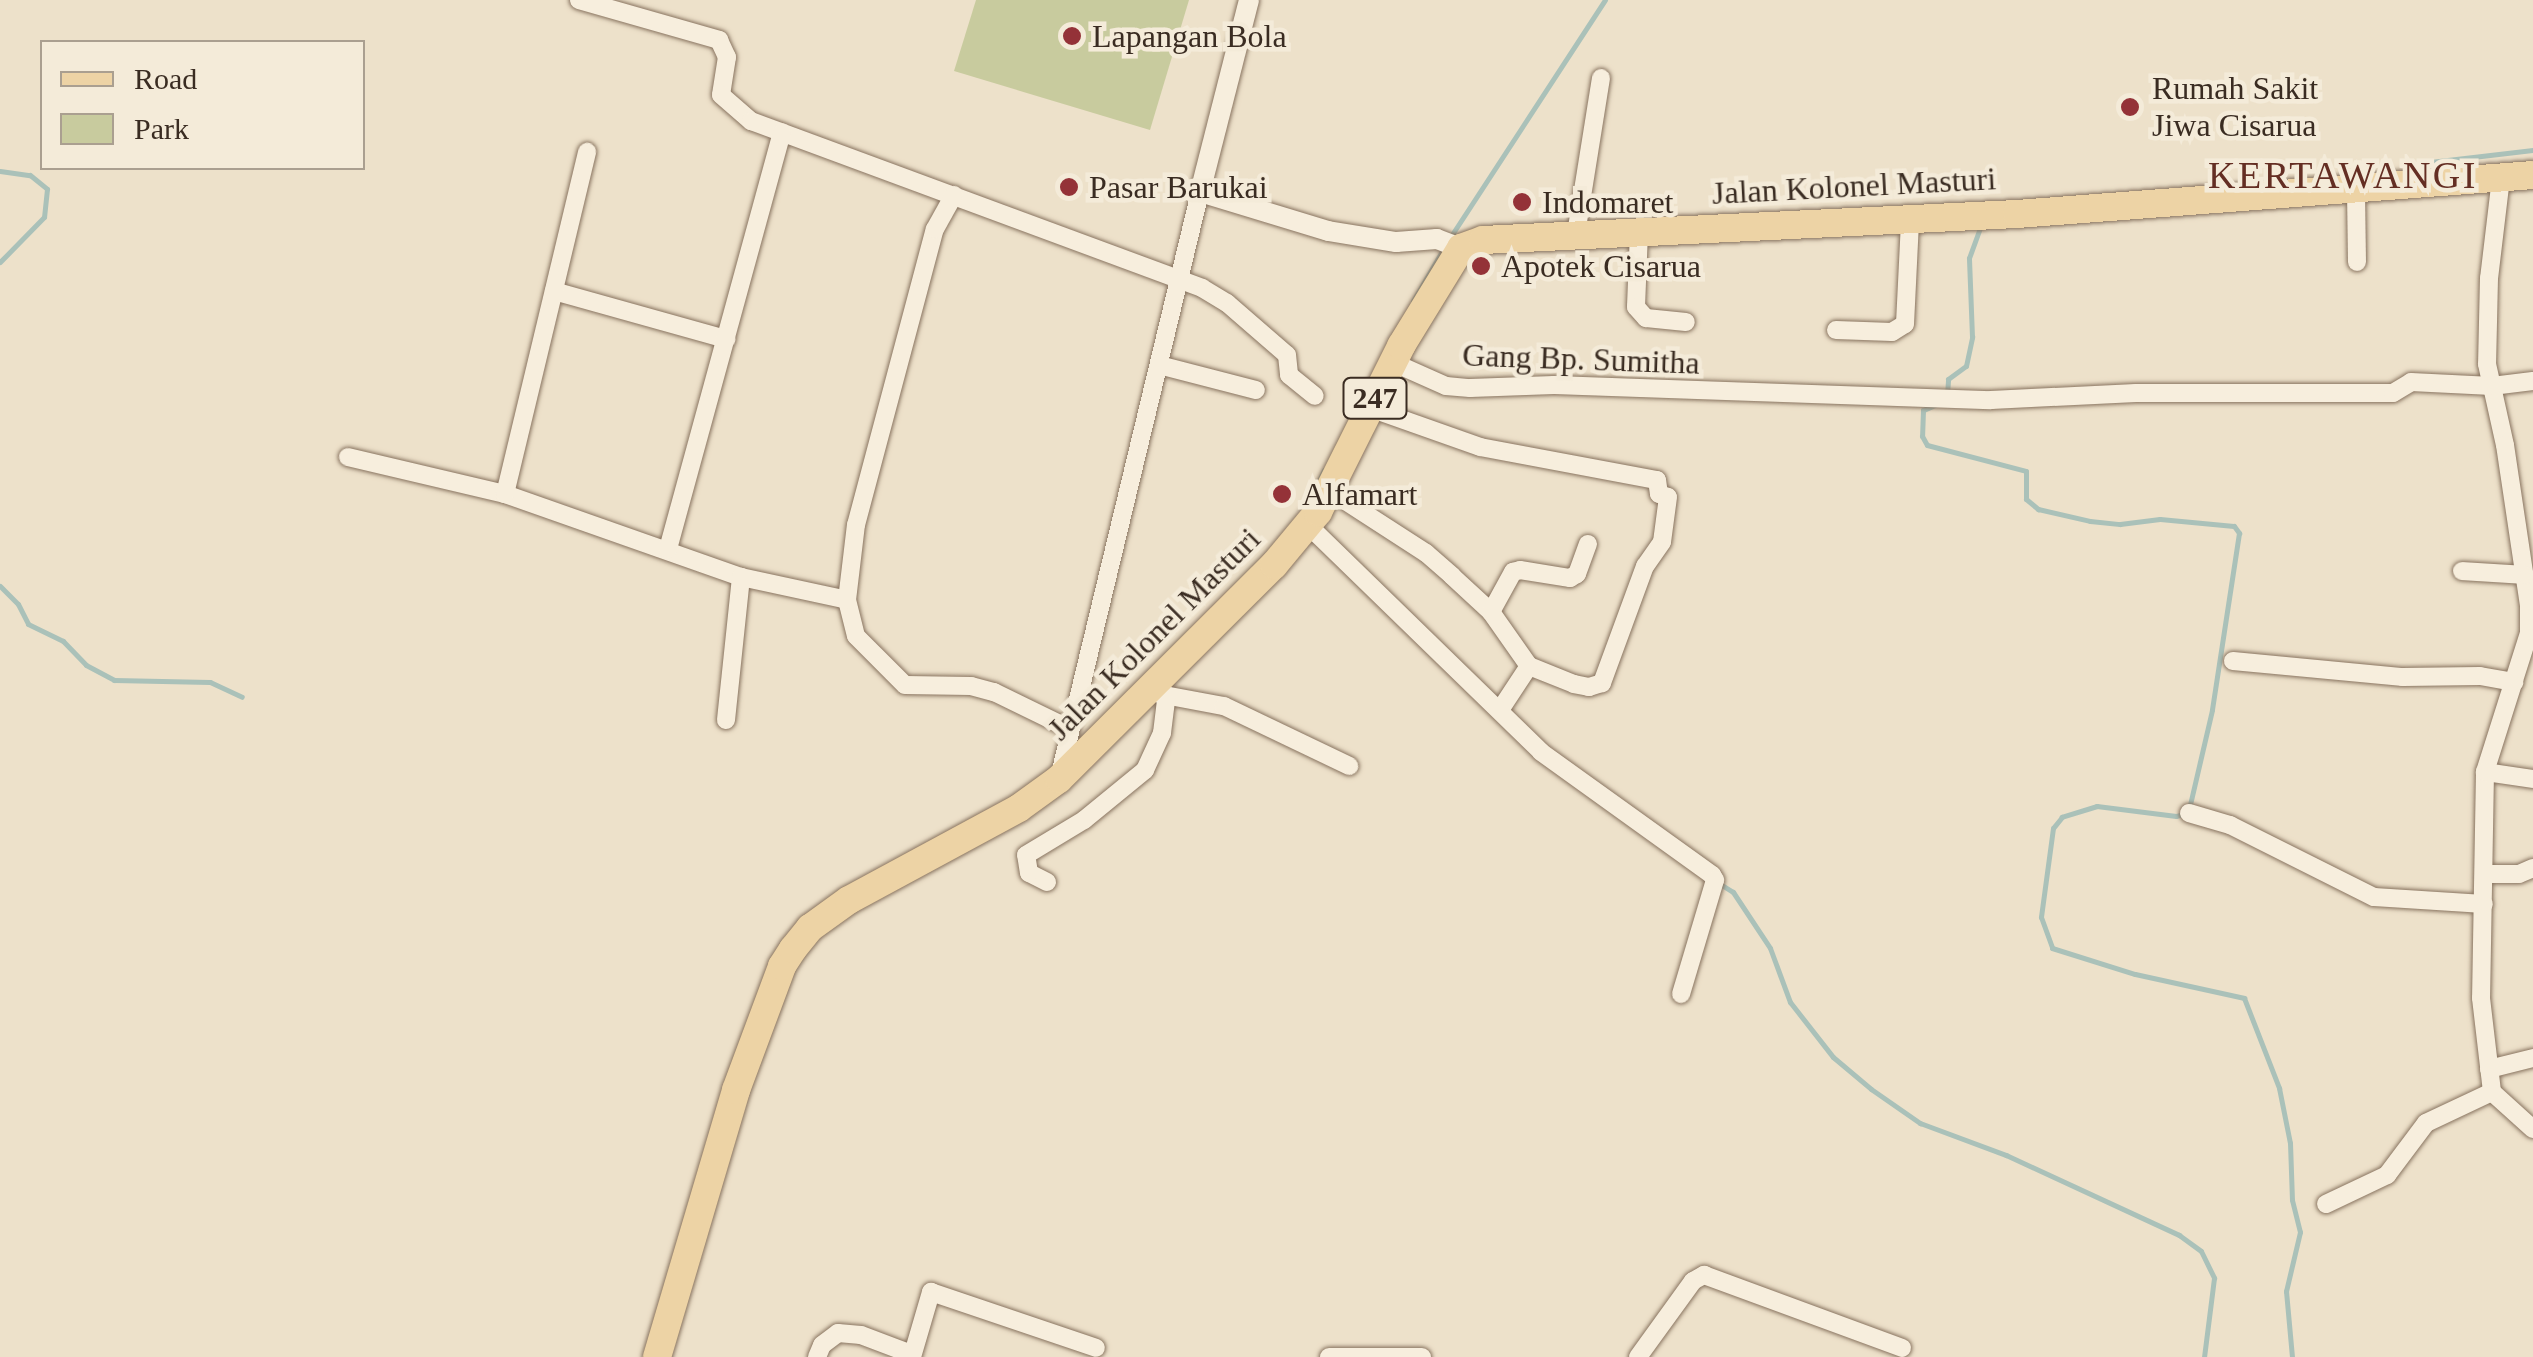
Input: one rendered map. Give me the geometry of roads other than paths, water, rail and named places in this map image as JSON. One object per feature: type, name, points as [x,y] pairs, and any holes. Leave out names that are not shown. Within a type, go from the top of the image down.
[{"type":"main road","name":"Jalan Kolonel Masturi","points":[[657,1357],[736,1090],[787,957],[810,928],[849,900],[1019,808],[1060,779],[1156,694],[1308,526],[1330,491],[1453,246],[1576,234],[1910,220],[2356,192],[2533,175]]},
{"type":"street","points":[[578,0],[719,40],[727,57],[721,95],[751,121],[1181,279],[1226,303],[1287,355],[1288,375],[1314,396]]},
{"type":"street","points":[[1060,779],[1249,0]]},
{"type":"street","points":[[1576,234],[1601,78]]},
{"type":"street","points":[[668,549],[782,132]]},
{"type":"street","points":[[505,494],[587,152]]},
{"type":"street","points":[[2501,178],[2489,278],[2487,364],[2525,575],[2528,632],[2485,772],[2481,998],[2492,1092],[2533,1129]]},
{"type":"street","points":[[1200,192],[1328,232],[1453,246]]},
{"type":"street","points":[[2356,192],[2357,262]]},
{"type":"street","points":[[954,195],[934,229],[856,525],[847,600],[856,636],[904,685],[970,686],[994,692],[1070,729]]},
{"type":"street","points":[[1836,330],[1892,332],[1905,324],[1910,220]]},
{"type":"street","points":[[1639,232],[1636,307],[1646,318],[1686,322]]},
{"type":"street","points":[[554,291],[726,338]]},
{"type":"street","name":"Gang Bp. Sumitha","points":[[1392,362],[1446,386],[1470,388],[1554,386],[1992,400],[2136,393],[2393,393],[2416,381],[2492,386],[2533,381]]},
{"type":"street","points":[[1159,365],[1256,390]]},
{"type":"street","points":[[1330,491],[1426,553],[1492,612],[1529,666],[1574,684],[1589,687],[1602,683],[1645,566],[1664,533],[1668,497],[1660,494],[1659,482],[1480,447],[1370,408]]},
{"type":"street","points":[[348,457],[505,494],[740,577],[847,600]]},
{"type":"street","points":[[1308,526],[1554,764],[1715,878],[1681,994]]},
{"type":"street","points":[[1492,612],[1513,572],[1570,578],[1577,574],[1588,544]]},
{"type":"street","points":[[2462,571],[2525,575]]},
{"type":"street","points":[[726,720],[740,577]]},
{"type":"street","points":[[2233,661],[2403,676],[2480,676],[2514,682]]},
{"type":"street","points":[[1500,710],[1529,666]]},
{"type":"street","points":[[1047,882],[1029,873],[1026,856],[1084,820],[1146,770],[1162,733],[1156,694],[1224,706],[1350,766]]},
{"type":"street","points":[[2485,772],[2533,780]]},
{"type":"street","points":[[2189,813],[2248,833],[2374,897],[2484,904]]},
{"type":"street","points":[[2486,874],[2518,874],[2533,868]]},
{"type":"street","points":[[2490,1069],[2533,1058]]},
{"type":"street","points":[[2326,1204],[2387,1175],[2426,1122],[2492,1092]]},
{"type":"street","points":[[1638,1357],[1693,1281],[1704,1275],[1902,1348]]},
{"type":"street","points":[[817,1357],[822,1345],[838,1334],[861,1335],[909,1354],[931,1292],[1096,1348]]},
{"type":"street","points":[[1329,1357],[1422,1357]]},
{"type":"waterway","points":[[1451,236],[1605,0]]},
{"type":"waterway","points":[[2412,174],[2422,163],[2533,150]]},
{"type":"waterway","points":[[0,171],[30,175],[47,189],[44,217],[0,262]]},
{"type":"waterway","points":[[1947,395],[1948,379],[1966,366],[1972,337],[1969,258],[1980,227]]},
{"type":"waterway","points":[[1413,301],[1445,246]]},
{"type":"waterway","points":[[1935,405],[1923,410],[1922,436],[1927,445],[2026,471],[2026,499],[2038,509],[2120,524],[2160,519],[2234,526],[2239,533],[2212,710],[2188,813],[2176,816],[2097,806],[2062,817],[2053,828],[2041,917],[2052,948],[2135,974],[2244,998],[2279,1088],[2290,1143],[2292,1200],[2300,1232],[2286,1291],[2292,1357]]},
{"type":"waterway","points":[[1303,514],[1324,470]]},
{"type":"waterway","points":[[0,586],[18,604],[28,624],[63,641],[86,665],[114,680],[210,682],[242,697]]},
{"type":"waterway","points":[[1717,882],[1733,892],[1770,948],[1790,1002],[1833,1057],[1871,1089],[1920,1123],[2006,1155],[2179,1235],[2201,1251],[2214,1278],[2204,1357]]},
{"type":"place","name":"Lapangan Bola","points":[[1072,36]]},
{"type":"place","name":"Rumah Sakit Jiwa Cisarua","points":[[2130,107]]},
{"type":"place","name":"Pasar Barukai","points":[[1069,187]]},
{"type":"place","name":"Indomaret","points":[[1522,202]]},
{"type":"place","name":"Apotek Cisarua","points":[[1481,266]]},
{"type":"place","name":"Alfamart","points":[[1282,494]]},
{"type":"district","name":"KERTAWANGI","points":[[2343,176]]}]
